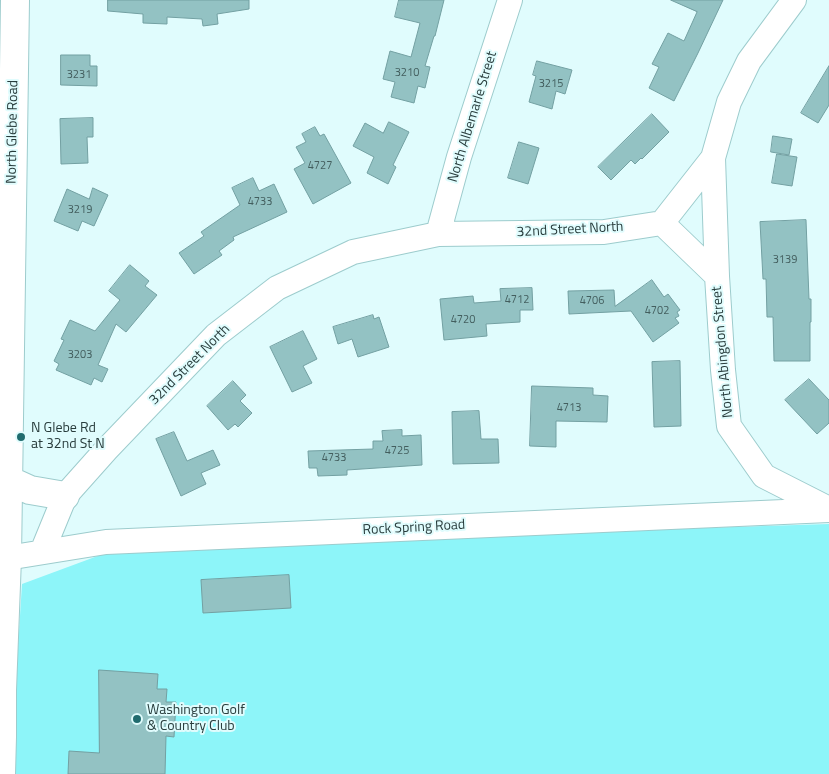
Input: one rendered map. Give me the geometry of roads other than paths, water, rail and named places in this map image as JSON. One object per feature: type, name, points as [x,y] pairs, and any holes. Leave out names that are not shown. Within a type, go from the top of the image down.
[{"type":"main road","name":"North Glebe Road","points":[[1,774],[4,557],[8,480],[7,42],[15,0]]},
{"type":"main road","points":[[8,480],[30,490],[65,496]]},
{"type":"street","name":"North Albemarle Street","points":[[438,234],[459,157],[510,0]]},
{"type":"street","name":"North Abingdon Street","points":[[794,0],[749,61],[729,102],[714,158],[717,276],[723,370],[729,426],[764,476],[829,509]]},
{"type":"street","name":"North Abingdon Street","points":[[714,158],[662,222],[717,276]]},
{"type":"street","name":"32nd Street North","points":[[42,552],[65,496],[106,450],[216,335],[277,288],[353,252],[438,234],[604,232],[662,222]]},
{"type":"street","points":[[764,476],[766,512]]},
{"type":"street","name":"Rock Spring Road","points":[[4,557],[106,542],[829,509]]},
{"type":"place","name":"N Glebe Rd at 32nd St N","points":[[21,437]]},
{"type":"place","name":"Washington Golf & Country Club","points":[[137,719]]}]
